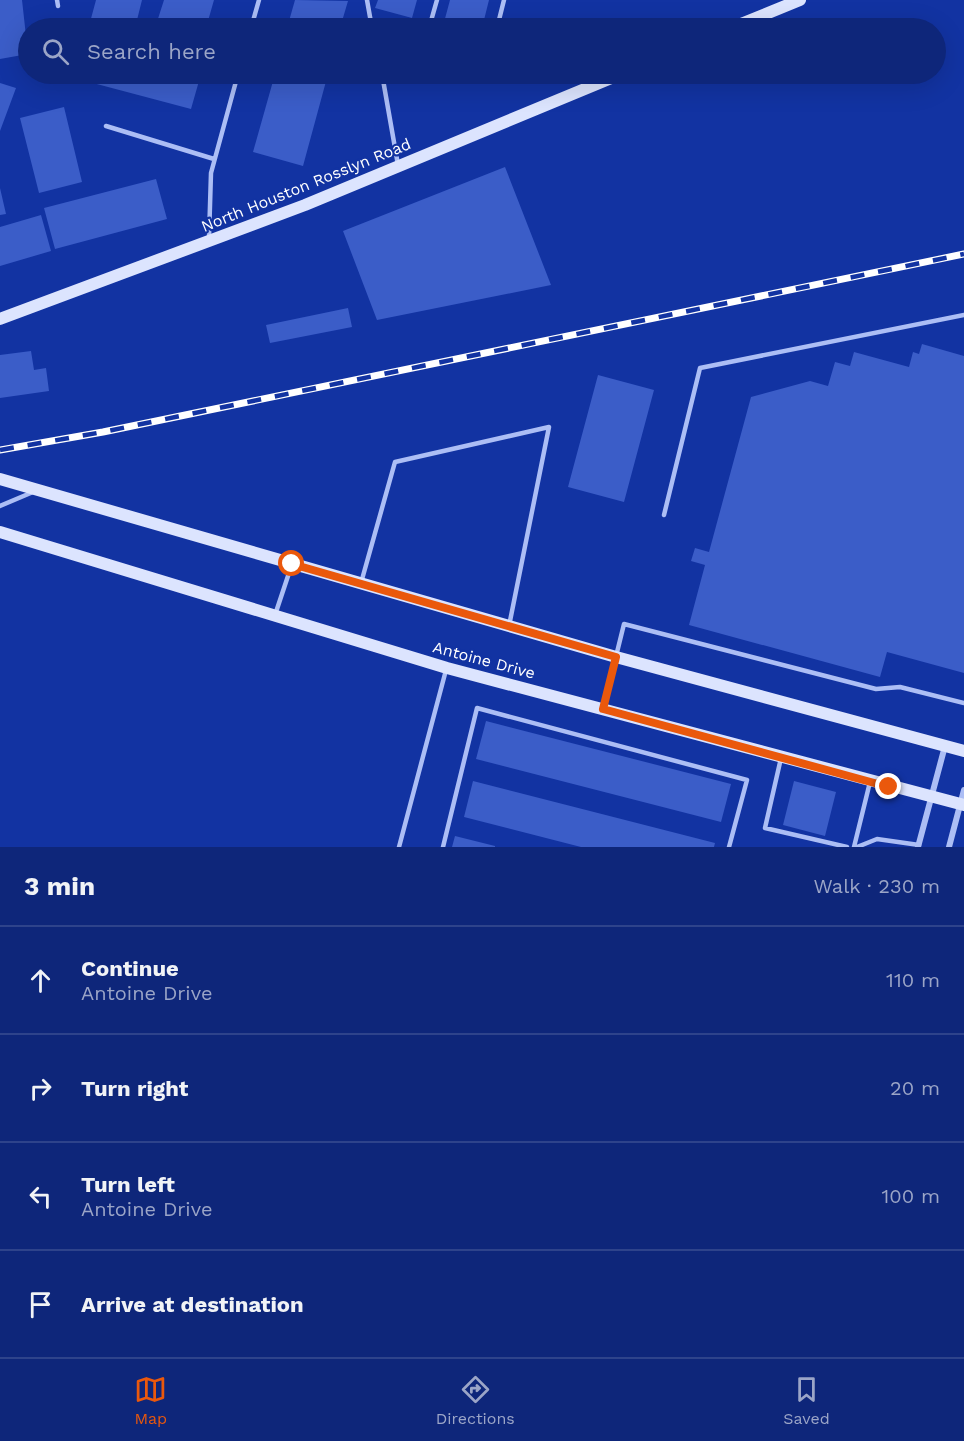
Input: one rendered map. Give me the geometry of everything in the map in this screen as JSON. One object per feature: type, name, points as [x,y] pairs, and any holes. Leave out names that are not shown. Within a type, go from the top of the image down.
[{"type":"main road","points":[[756,18],[800,0]]},
{"type":"main road","name":"North Houston Rosslyn Road","points":[[0,319],[209,243],[596,84]]},
{"type":"main road","points":[[0,479],[616,657],[964,751]]},
{"type":"main road","name":"Antoine Drive","points":[[0,532],[447,668],[962,805]]},
{"type":"street","points":[[918,846],[945,745]]},
{"type":"street","points":[[949,847],[962,805],[964,789]]},
{"type":"lane","points":[[254,18],[259,0]]},
{"type":"lane","points":[[368,0],[371,18]]},
{"type":"lane","points":[[432,18],[437,0]]},
{"type":"lane","points":[[500,18],[504,0]]},
{"type":"lane","points":[[209,243],[211,172],[235,84]]},
{"type":"lane","points":[[384,84],[398,165]]},
{"type":"lane","points":[[106,126],[214,159]]},
{"type":"lane","points":[[664,515],[700,368],[964,315]]},
{"type":"lane","points":[[361,584],[395,462],[549,427],[509,626]]},
{"type":"lane","points":[[0,506],[39,490]]},
{"type":"lane","points":[[275,615],[292,564]]},
{"type":"lane","points":[[603,709],[624,624],[876,689],[900,687],[964,703]]},
{"type":"lane","points":[[399,847],[447,668]]},
{"type":"lane","points":[[443,847],[477,708],[747,780],[729,847]]},
{"type":"lane","points":[[781,758],[765,828],[847,847]]},
{"type":"lane","points":[[855,847],[870,782]]},
{"type":"lane","points":[[855,847],[877,839],[918,846]]},
{"type":"building","points":[[0,0],[22,0],[24,18],[18,18],[18,56],[0,59]]},
{"type":"building","points":[[96,0],[142,0],[138,18],[91,18]]},
{"type":"building","points":[[164,0],[214,0],[209,18],[158,18]]},
{"type":"building","points":[[295,0],[348,1],[343,18],[290,18]]},
{"type":"building","points":[[378,0],[417,0],[412,18],[375,8]]},
{"type":"building","points":[[450,0],[489,0],[484,18],[445,18]]},
{"type":"building","points":[[0,83],[16,88],[0,131]]},
{"type":"building","points":[[97,84],[198,84],[191,109]]},
{"type":"building","points":[[272,84],[325,84],[303,166],[253,152]]},
{"type":"building","points":[[64,107],[82,182],[39,193],[20,118]]},
{"type":"building","points":[[505,167],[551,285],[377,320],[343,231]]},
{"type":"building","points":[[156,179],[167,219],[55,249],[44,208]]},
{"type":"building","points":[[0,188],[6,214],[0,215]]},
{"type":"building","points":[[41,215],[51,251],[0,266],[0,227]]},
{"type":"building","points":[[348,308],[352,327],[270,343],[266,325]]},
{"type":"building","points":[[922,344],[964,356],[964,673],[887,652],[880,677],[689,625],[705,565],[691,561],[695,548],[709,552],[751,397],[810,381],[828,386],[835,362],[850,366],[854,352],[909,367],[913,352],[919,354]]},
{"type":"building","points":[[31,351],[34,370],[46,368],[49,391],[0,398],[0,355]]},
{"type":"building","points":[[598,375],[654,390],[624,502],[568,487]]},
{"type":"building","points":[[486,721],[731,784],[721,822],[476,759]]},
{"type":"building","points":[[473,781],[715,843],[714,847],[581,847],[464,817]]},
{"type":"building","points":[[794,781],[836,792],[825,836],[783,825]]},
{"type":"building","points":[[455,836],[495,846],[495,847],[452,847]]},
{"type":"railway","points":[[0,450],[103,432],[964,254]]},
{"type":"route","points":[[292,564],[616,657],[603,709],[889,787]]}]
